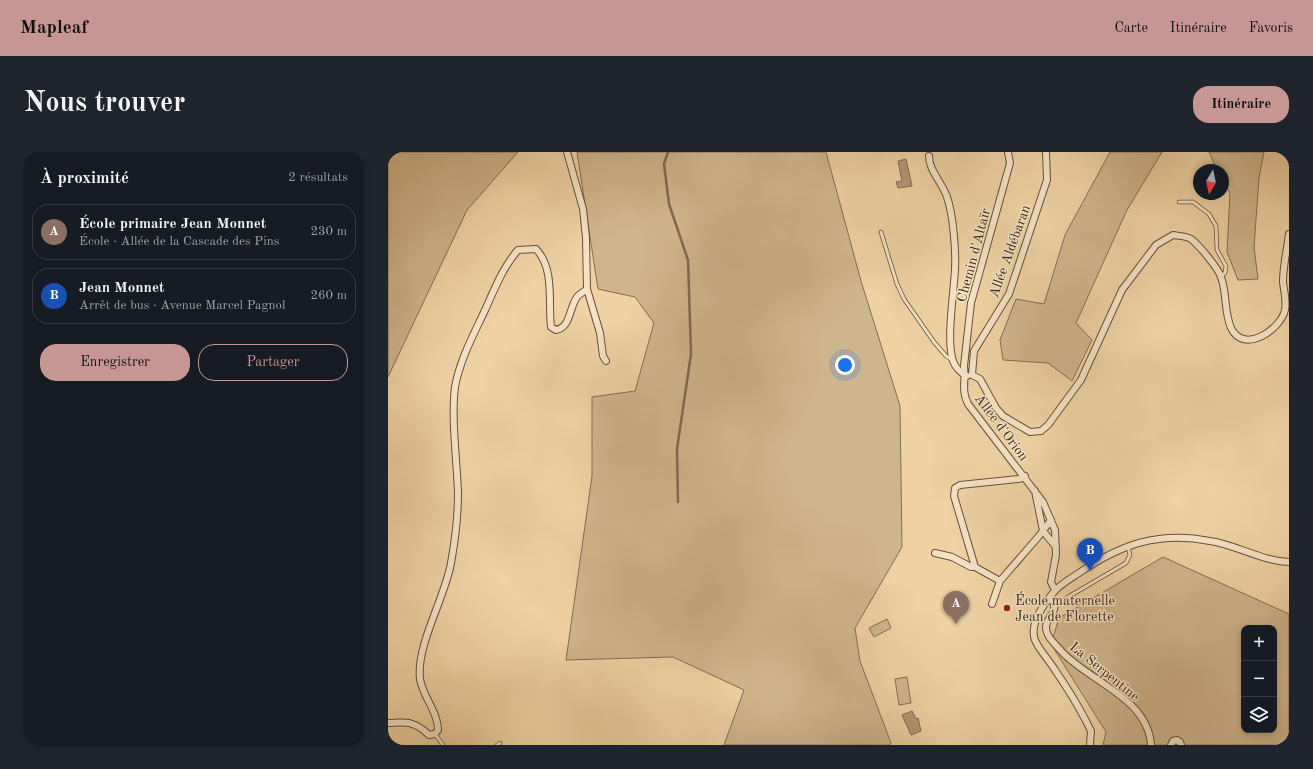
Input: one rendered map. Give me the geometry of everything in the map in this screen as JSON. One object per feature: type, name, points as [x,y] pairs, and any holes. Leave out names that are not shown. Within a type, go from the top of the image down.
[{"type":"street","points":[[567,152],[583,209],[586,238],[587,289],[600,333],[606,361]]},
{"type":"street","name":"Chemin d'Altaïr","points":[[969,375],[964,366],[971,303],[1010,163],[1008,152]]},
{"type":"street","name":"Allée Aldébaran","points":[[969,375],[974,351],[1001,308],[1011,287],[1047,180],[1046,152]]},
{"type":"street","points":[[929,156],[929,166],[941,183],[947,198],[953,235],[955,270],[951,344],[952,360],[958,370],[980,379],[996,408],[1003,416],[1030,432],[1038,432],[1048,425],[1081,380],[1101,332],[1122,290],[1156,245],[1173,235],[1191,239],[1208,258],[1221,276],[1231,329],[1239,337],[1248,340],[1257,339],[1270,332],[1281,321],[1285,311],[1286,301],[1284,283],[1289,234]]},
{"type":"street","points":[[388,723],[406,722],[416,724],[429,735],[434,734],[438,730],[438,725],[420,680],[421,662],[426,641],[448,579],[451,562],[458,495],[455,388],[460,367],[498,281],[510,260],[518,250],[536,250],[542,256],[548,278],[551,326],[556,330],[561,329],[566,325],[577,297],[587,289]]},
{"type":"street","points":[[968,338],[972,343],[979,343]]},
{"type":"street","name":"Allée d'Orion","points":[[969,375],[963,390],[968,404],[1034,488],[1043,502],[1051,520],[1056,547],[1051,582],[1055,590]]},
{"type":"street","points":[[975,567],[954,496],[955,488],[960,485],[1019,479],[1025,476]]},
{"type":"street","name":"Allée d'Orion","points":[[1034,488],[1043,531],[1056,547]]},
{"type":"street","points":[[992,604],[1000,581],[1051,520]]},
{"type":"street","points":[[1090,745],[1091,731],[1085,719],[1035,640],[1035,624],[1055,590],[1100,560],[1128,545],[1162,539],[1196,539],[1212,541],[1276,561],[1289,562]]},
{"type":"street","points":[[935,553],[952,557],[971,567],[975,567],[1000,581]]},
{"type":"street","points":[[1050,597],[1056,606]]},
{"type":"street","name":"La Serpentine","points":[[1056,606],[1056,610],[1048,620],[1046,626],[1048,635],[1064,653],[1129,703],[1146,727],[1151,745]]},
{"type":"street","points":[[1171,745],[1173,741],[1177,740],[1181,745]]},
{"type":"lane","points":[[1179,202],[1193,202],[1208,214],[1216,226],[1217,250],[1226,266],[1225,273],[1221,276]]},
{"type":"lane","points":[[881,232],[897,284],[904,299],[946,356],[952,360]]},
{"type":"lane","points":[[1056,606],[1068,597],[1126,563],[1130,555],[1128,545]]},
{"type":"lane","points":[[434,734],[443,745]]},
{"type":"shaded area","points":[[388,152],[518,152],[467,210],[388,377]]},
{"type":"shaded area","points":[[577,152],[826,152],[861,281],[900,406],[902,547],[855,628],[860,661],[891,743],[890,745],[724,745],[744,690],[673,657],[566,660],[592,476],[592,397],[635,391],[654,323],[635,297],[598,289]]},
{"type":"shaded area","points":[[1110,152],[1162,152],[1127,210],[1076,323],[1092,340],[1072,381],[1048,363],[1003,360],[1000,340],[1016,299],[1044,304],[1065,235]]},
{"type":"shaded area","points":[[1209,152],[1264,152],[1259,178],[1254,247],[1258,279],[1238,280],[1227,252],[1230,193],[1229,164],[1214,164]]},
{"type":"shaded area","points":[[906,159],[912,186],[898,188],[896,182],[902,181],[898,161]]},
{"type":"shaded area","points":[[1163,557],[1289,614],[1289,745],[1103,745],[1106,732],[1051,644],[1059,618]]},
{"type":"shaded area","points":[[887,619],[891,628],[874,637],[869,628]]},
{"type":"shaded area","points":[[907,677],[911,703],[899,705],[895,679]]},
{"type":"shaded area","points":[[912,711],[916,719],[918,718],[921,731],[911,735],[902,715]]},
{"type":"waterway","points":[[668,152],[664,164],[669,204],[688,260],[691,354],[677,449],[678,502]]},
{"type":"place","name":"Jean Monnet","points":[[1090,571]]},
{"type":"place","name":"École maternelle Jean de Florette","points":[[1007,608]]},
{"type":"place","name":"École primaire Jean Monnet","points":[[956,624]]}]
